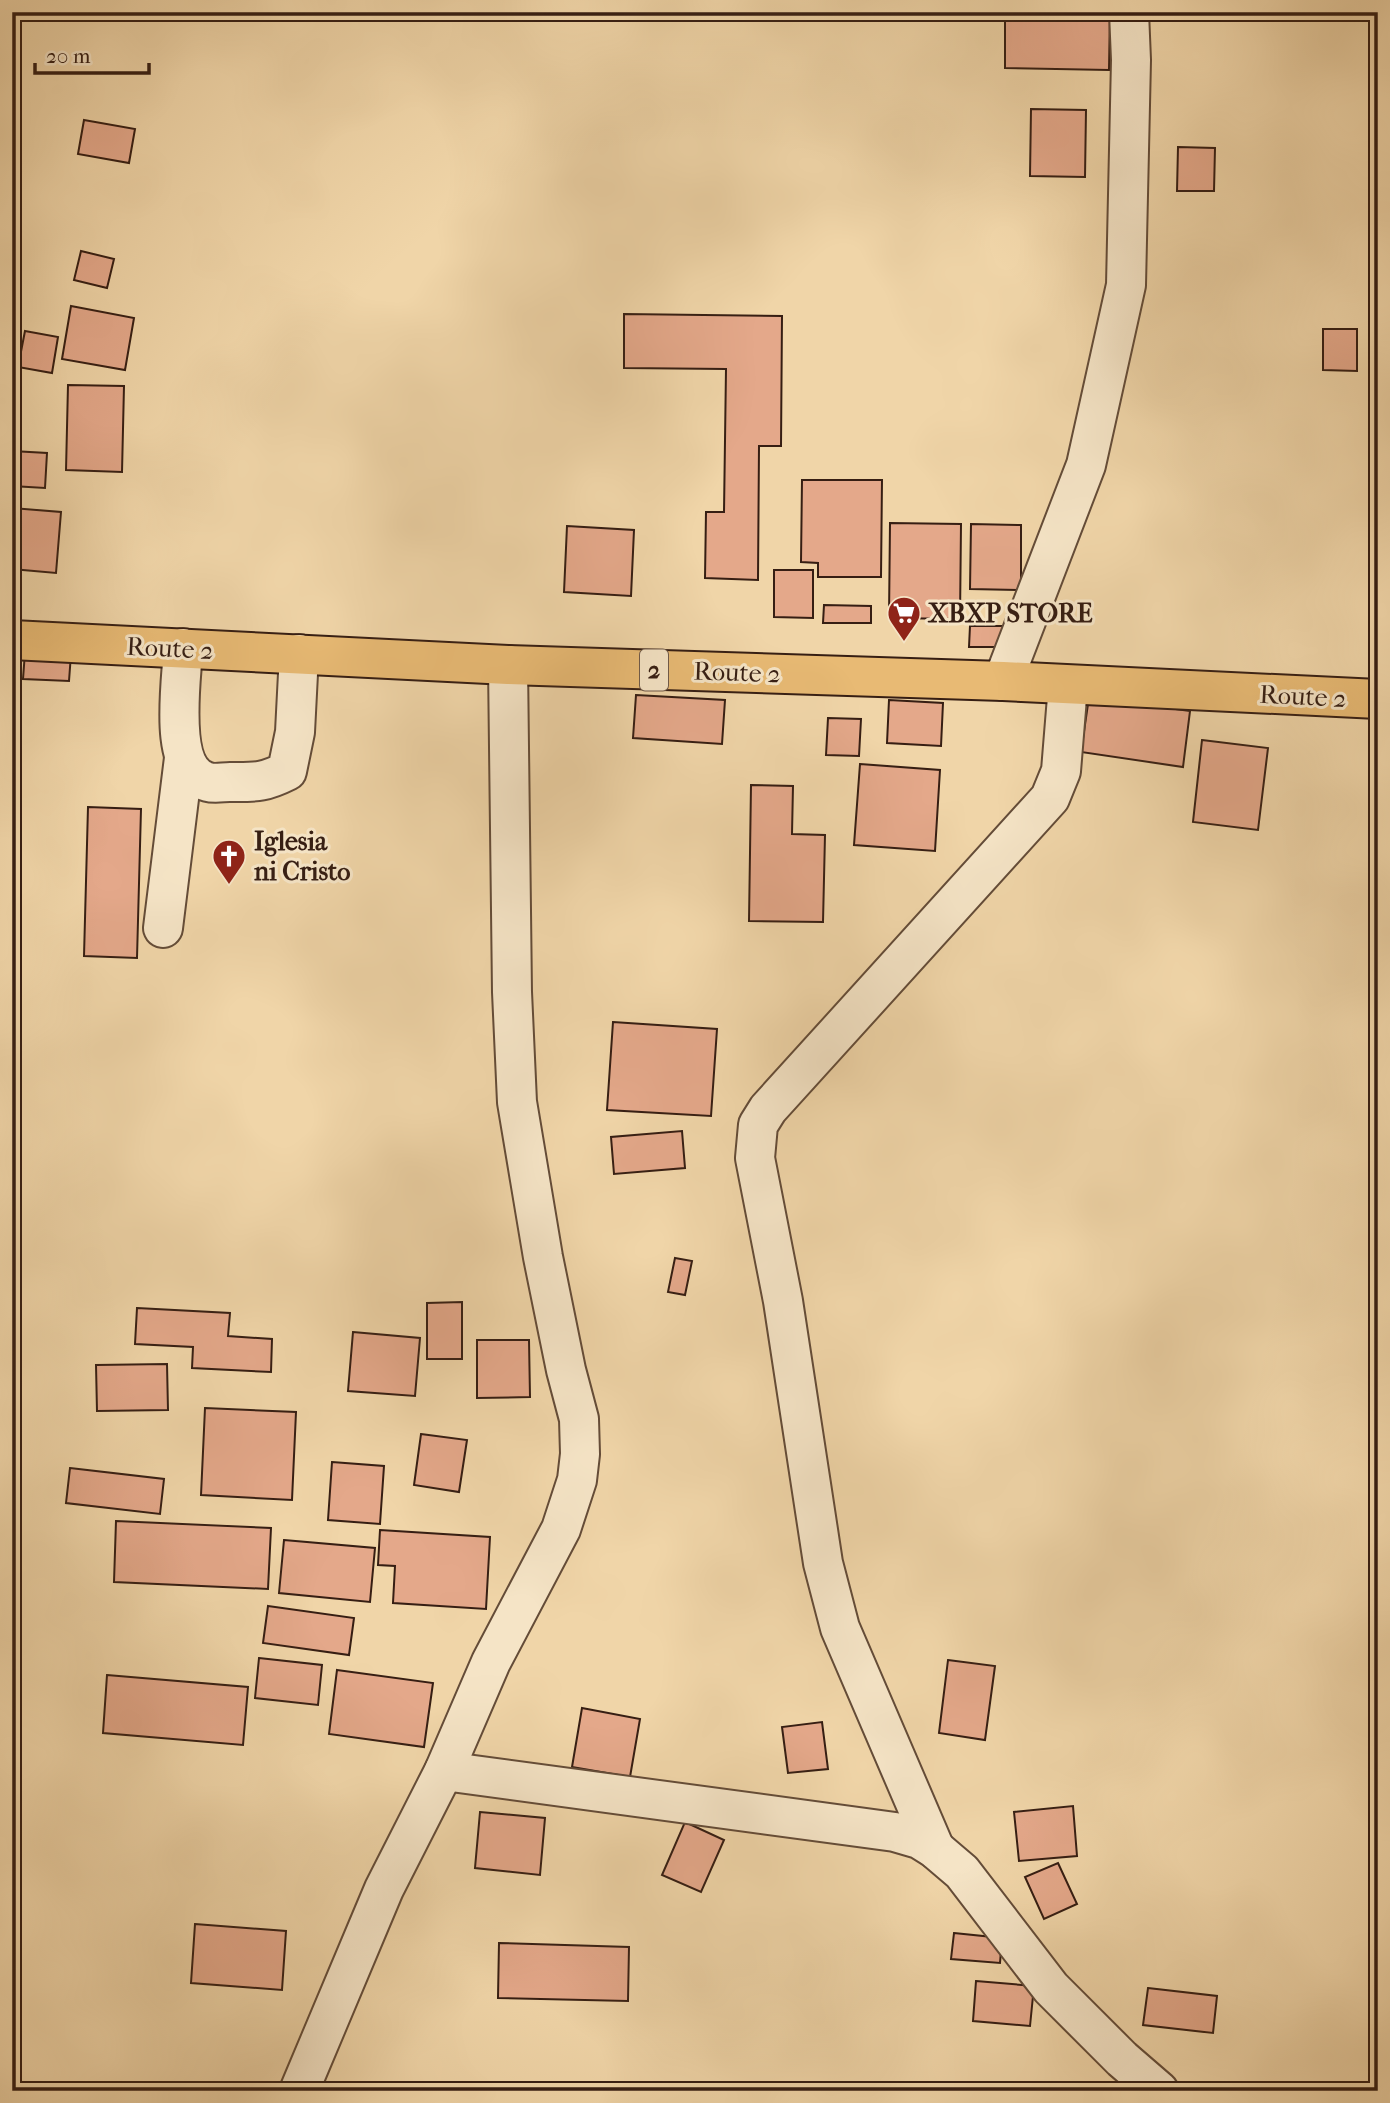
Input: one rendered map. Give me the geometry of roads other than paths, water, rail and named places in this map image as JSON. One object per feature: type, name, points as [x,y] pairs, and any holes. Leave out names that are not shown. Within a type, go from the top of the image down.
[{"type":"highway","name":"Route 2","points":[[12,640],[508,664],[1003,681],[1368,699]]},
{"type":"street","points":[[1003,681],[1086,465],[1126,285],[1131,60],[1129,12]]},
{"type":"street","points":[[183,648],[179,734],[184,758],[192,772],[207,782],[264,782],[286,771],[295,732],[299,654]]},
{"type":"street","points":[[299,2091],[383,1889],[444,1771],[491,1662],[561,1529],[577,1480],[580,1454],[579,1419],[542,1257],[517,1102],[512,992],[508,664]]},
{"type":"street","points":[[935,1849],[840,1628],[823,1563],[783,1301],[755,1158],[758,1125],[768,1109],[1051,798],[1061,771],[1068,685]]},
{"type":"street","points":[[163,928],[184,758]]},
{"type":"street","points":[[444,1771],[895,1832],[919,1839],[962,1872],[1051,1988],[1122,2059],[1159,2091]]},
{"type":"place","name":"XBXP STORE","points":[[904,643]]},
{"type":"place","name":"Iglesia ni Cristo","points":[[229,886]]}]
